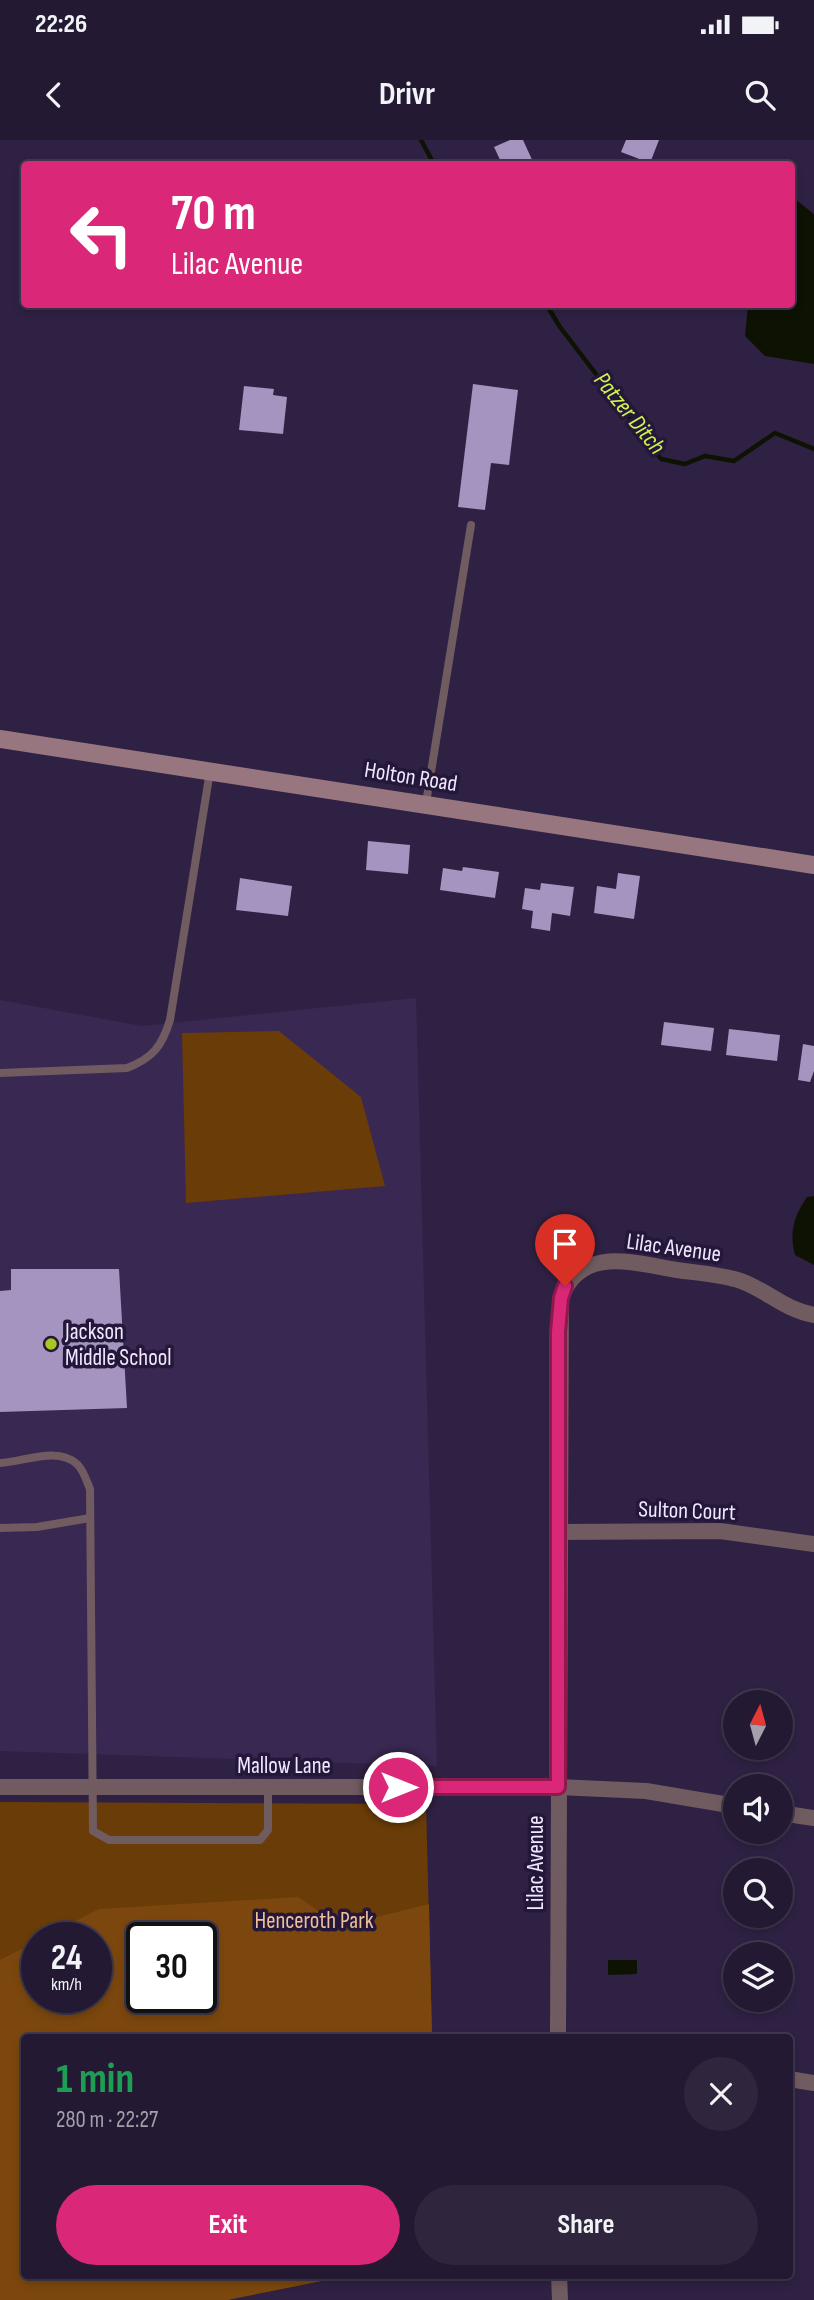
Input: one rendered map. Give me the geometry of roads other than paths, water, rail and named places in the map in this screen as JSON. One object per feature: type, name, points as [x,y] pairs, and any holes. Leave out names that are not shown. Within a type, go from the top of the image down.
[{"type":"street","name":"Holton Road","points":[[0,739],[814,865]]},
{"type":"street","name":"Lilac Avenue","points":[[558,2034],[558,1332],[561,1298],[573,1274],[594,1264],[618,1261],[723,1277],[754,1286],[784,1307],[814,1315]]},
{"type":"street","name":"Sulton Court","points":[[558,1532],[720,1531],[814,1544]]},
{"type":"street","name":"Mallow Lane","points":[[0,1787],[558,1787],[646,1791],[723,1804]]},
{"type":"street","points":[[793,1815],[814,1818]]},
{"type":"street","points":[[793,2080],[814,2083]]},
{"type":"street","points":[[559,2279],[559,2300]]},
{"type":"lane","points":[[426,803],[471,525]]},
{"type":"lane","points":[[0,1073],[127,1068],[146,1061],[158,1050],[170,1020],[210,771]]},
{"type":"lane","points":[[0,1463],[22,1462],[56,1454],[78,1465],[90,1489],[93,1831],[110,1840],[260,1840],[268,1830],[268,1787]]},
{"type":"lane","points":[[0,1528],[37,1527],[90,1518]]},
{"type":"waterway","name":"Patzer Ditch","points":[[421,140],[432,161]]},
{"type":"waterway","name":"Patzer Ditch","points":[[548,308],[661,459],[685,464],[705,456],[734,461],[775,433],[814,449]]},
{"type":"place","name":"Jackson Middle School","points":[[51,1344]]},
{"type":"park label","name":"Henceroth Park","points":[[314,1920]]}]
